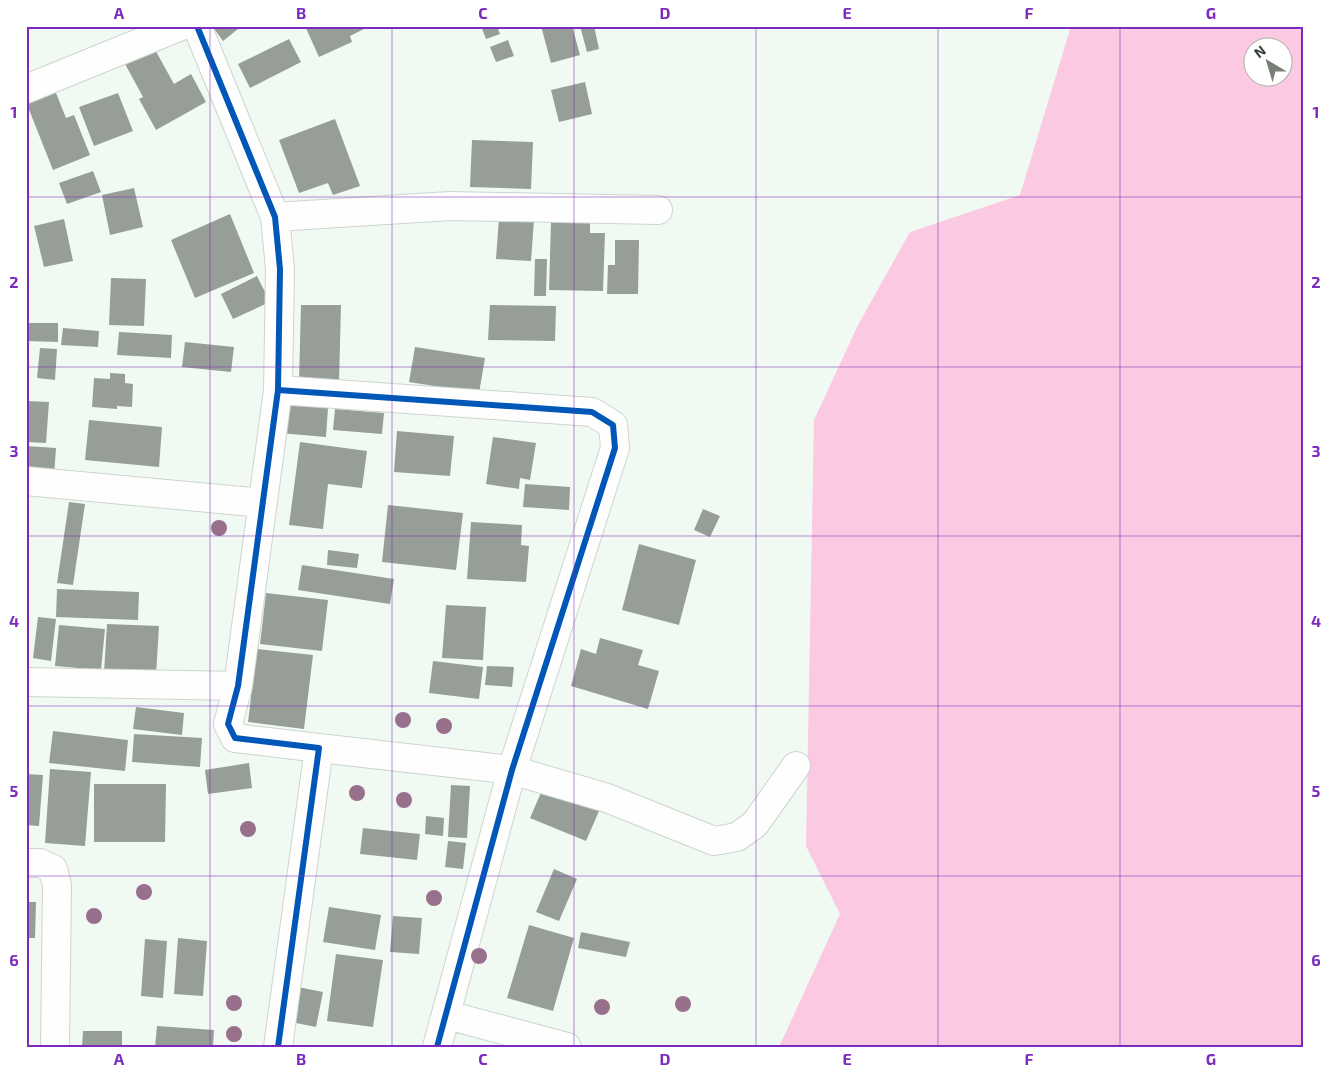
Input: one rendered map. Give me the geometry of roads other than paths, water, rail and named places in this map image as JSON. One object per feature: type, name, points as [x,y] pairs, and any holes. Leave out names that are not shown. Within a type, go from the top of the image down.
[{"type":"street","points":[[26,88],[180,26]]},
{"type":"street","points":[[197,26],[275,217],[280,269],[278,390],[238,686],[228,724],[235,738],[512,770],[607,798],[714,841],[737,837],[755,824],[796,766]]},
{"type":"street","points":[[275,217],[450,206],[658,210]]},
{"type":"street","points":[[278,390],[592,412],[613,425],[615,448],[512,770],[437,1047]]},
{"type":"street","points":[[26,481],[262,503]]},
{"type":"street","points":[[26,682],[238,686]]},
{"type":"street","points":[[278,1047],[320,748]]},
{"type":"street","points":[[26,863],[40,863],[53,869],[57,885],[55,1047]]},
{"type":"street","points":[[447,1015],[567,1047]]}]
